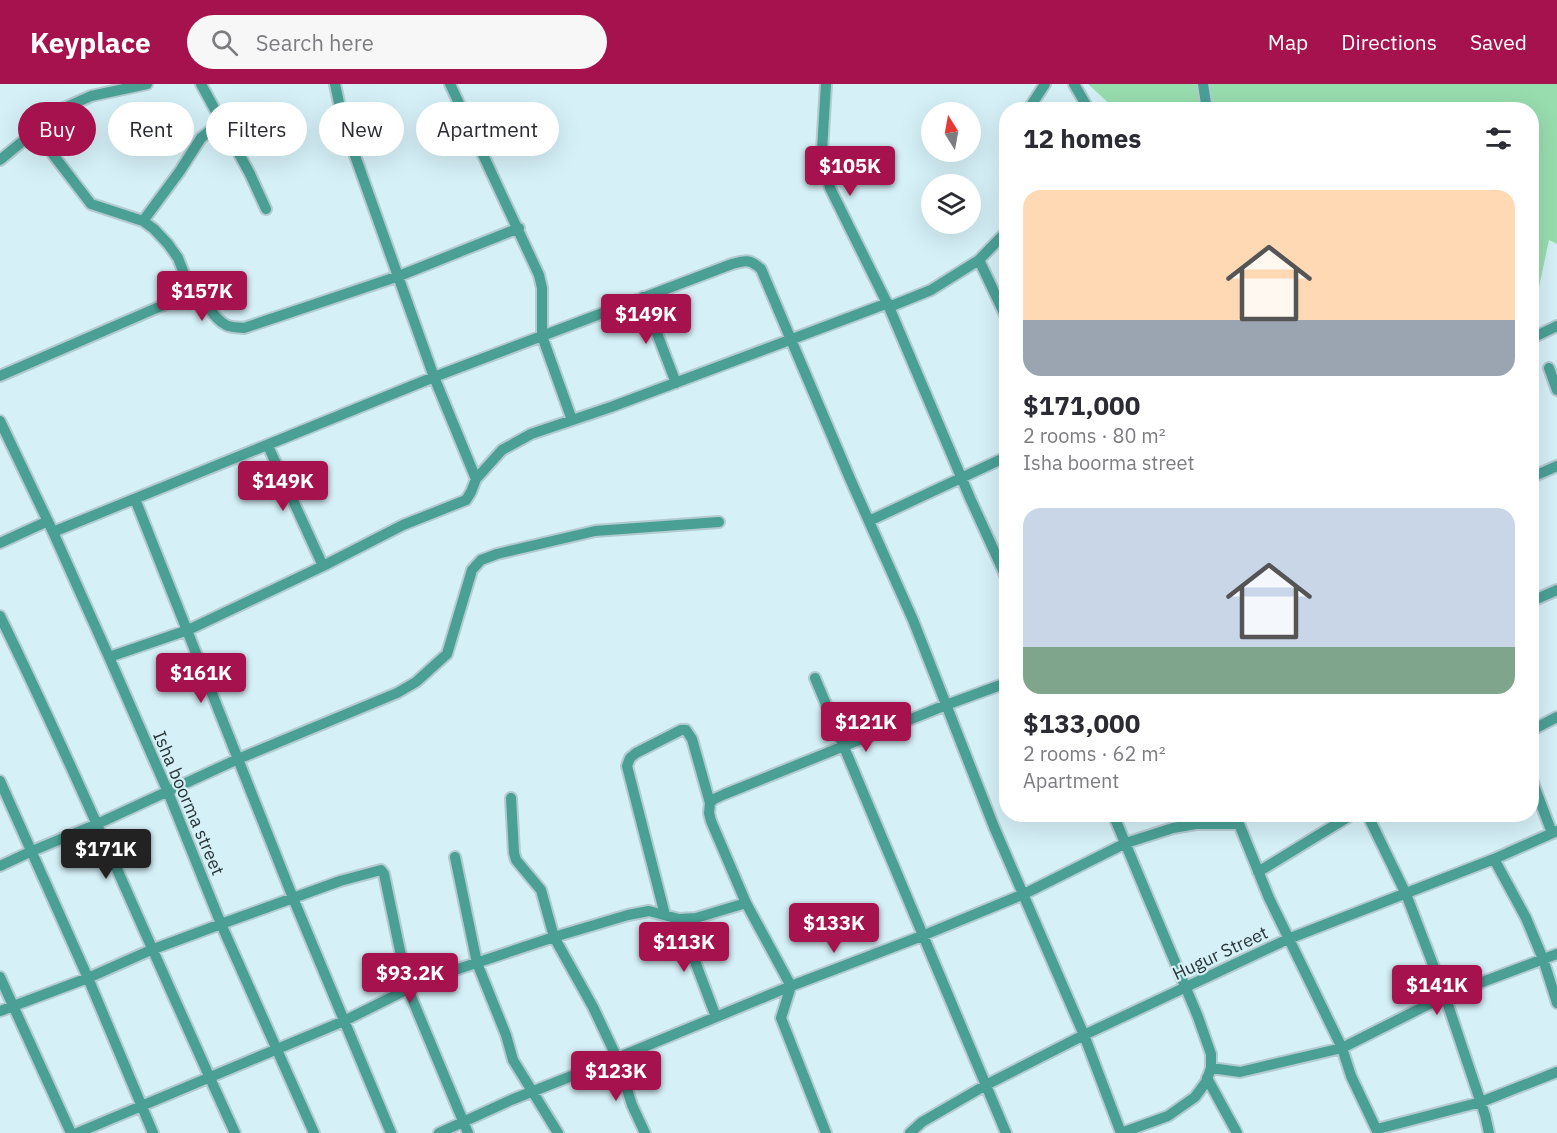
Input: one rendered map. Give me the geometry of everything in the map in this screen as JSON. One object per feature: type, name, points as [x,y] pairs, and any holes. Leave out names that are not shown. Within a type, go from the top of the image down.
[{"type":"street","points":[[78,102],[91,96],[147,84]]},
{"type":"street","points":[[201,84],[210,102]]},
{"type":"street","points":[[335,84],[343,122],[434,377],[476,479]]},
{"type":"street","points":[[450,84],[534,261],[542,288],[542,336],[572,420]]},
{"type":"street","points":[[826,84],[822,150],[830,188],[889,305],[999,561]]},
{"type":"street","points":[[1033,102],[1045,84]]},
{"type":"street","points":[[1074,84],[1084,102]]},
{"type":"street","points":[[1203,84],[1206,102]]},
{"type":"street","points":[[143,221],[206,134]]},
{"type":"street","points":[[0,160],[18,145]]},
{"type":"street","points":[[54,156],[91,204],[143,221],[154,229],[178,258],[193,297]]},
{"type":"street","points":[[240,156],[266,209]]},
{"type":"street","points":[[0,376],[175,300],[193,297],[207,303],[227,326],[244,328],[399,276],[519,228]]},
{"type":"street","points":[[109,657],[188,630],[403,525],[466,500],[476,479],[502,450],[531,434],[931,290],[980,260],[999,240]]},
{"type":"street","points":[[53,532],[434,377],[746,260],[754,263],[761,269],[790,341],[913,620],[994,827],[1084,1035],[1121,1133],[1168,1116],[1195,1097],[1209,1073]]},
{"type":"street","points":[[980,260],[999,302]]},
{"type":"street","points":[[643,297],[676,383]]},
{"type":"street","points":[[1539,335],[1557,326]]},
{"type":"street","points":[[1549,368],[1557,390]]},
{"type":"street","name":"Isha boorma street","points":[[0,421],[109,657],[168,792],[221,924],[314,1133]]},
{"type":"street","points":[[268,446],[323,566]]},
{"type":"street","points":[[869,521],[999,460]]},
{"type":"street","points":[[1539,474],[1557,466]]},
{"type":"street","points":[[135,499],[293,898],[391,1133]]},
{"type":"street","points":[[0,543],[48,521]]},
{"type":"street","points":[[0,866],[238,759],[397,693],[416,682],[447,654],[472,570],[481,560],[497,554],[595,531],[718,522]]},
{"type":"street","points":[[1539,599],[1557,590]]},
{"type":"street","points":[[0,616],[97,824],[151,950],[235,1133]]},
{"type":"street","points":[[815,678],[1006,1133]]},
{"type":"street","points":[[710,803],[725,794],[999,686]]},
{"type":"street","points":[[1539,726],[1557,717]]},
{"type":"street","points":[[665,915],[627,766],[630,758],[636,753],[681,730],[686,730],[692,739],[710,803],[711,821],[746,903],[791,986],[781,1017],[826,1133]]},
{"type":"street","points":[[0,781],[88,978],[153,1133]]},
{"type":"street","points":[[1539,796],[1555,832]]},
{"type":"street","points":[[511,798],[513,853],[516,860],[541,890],[554,937],[593,1007],[617,1058],[632,1106],[645,1133]]},
{"type":"street","points":[[1117,822],[1186,987],[1210,1054],[1209,1073],[1236,1133]]},
{"type":"street","points":[[439,1133],[532,1091],[1024,894],[1126,843],[1173,828],[1212,822]]},
{"type":"street","points":[[1238,822],[1288,939],[1342,1048],[1351,1076],[1377,1131],[1481,1102],[1557,1072]]},
{"type":"street","points":[[1258,872],[1340,822]]},
{"type":"street","points":[[1371,822],[1406,894],[1445,996],[1481,1102],[1489,1133]]},
{"type":"street","name":"Hugur Street","points":[[910,1133],[922,1122],[986,1085],[1084,1035],[1288,939],[1494,859],[1555,832]]},
{"type":"street","points":[[455,857],[477,963],[507,1035],[513,1060],[558,1133]]},
{"type":"street","points":[[1494,859],[1521,908],[1543,959],[1557,1003]]},
{"type":"street","points":[[0,1011],[221,924],[374,870],[381,870],[384,874],[408,989],[468,1133]]},
{"type":"street","points":[[77,1133],[344,1021],[408,989],[477,963],[554,937],[638,913],[649,911],[679,919],[696,918],[746,903]]},
{"type":"street","points":[[679,919],[716,1017]]},
{"type":"street","points":[[1209,1073],[1240,1072],[1342,1048],[1445,996],[1557,954]]},
{"type":"street","points":[[0,977],[71,1133]]},
{"type":"green space","points":[[1088,84],[1557,84],[1557,244],[1549,240],[1539,287],[1539,102],[1107,102]]}]
